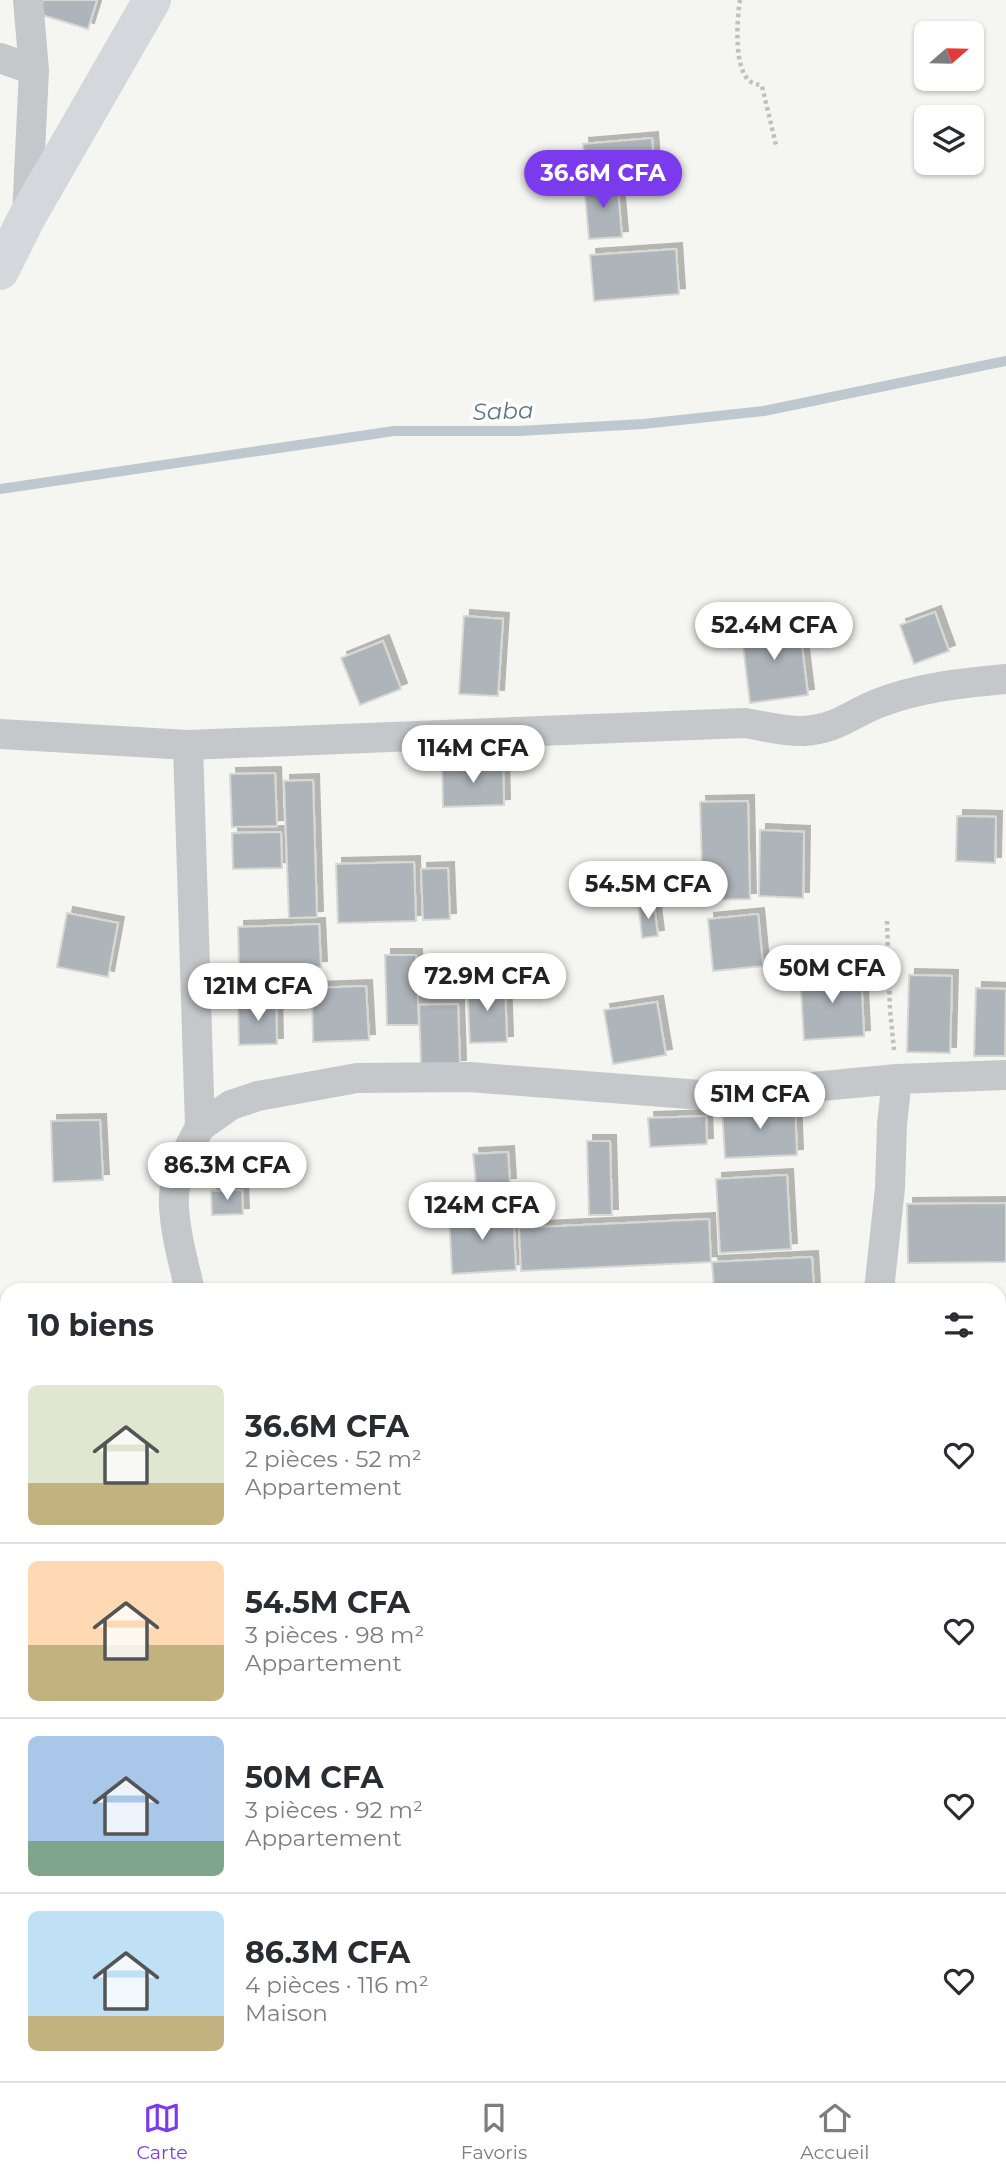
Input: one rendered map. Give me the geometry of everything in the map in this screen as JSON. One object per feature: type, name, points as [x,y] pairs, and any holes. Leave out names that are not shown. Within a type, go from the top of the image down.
[{"type":"street","points":[[27,218],[34,70],[28,0]]},
{"type":"street","points":[[0,271],[27,218],[152,0]]},
{"type":"street","points":[[0,58],[34,70]]},
{"type":"street","points":[[0,734],[188,745],[745,723],[803,731],[835,726],[877,703],[922,690],[1006,679]]},
{"type":"street","points":[[188,745],[200,1127]]},
{"type":"street","points":[[188,1283],[176,1219],[174,1188],[184,1157],[200,1127],[231,1105],[258,1096],[357,1079],[468,1077],[714,1096],[897,1079],[1006,1075]]},
{"type":"street","points":[[880,1283],[890,1188],[891,1124],[897,1079]]},
{"type":"path","points":[[740,0],[737,21],[740,66],[749,81],[762,86],[776,145]]},
{"type":"path","points":[[887,921],[890,1010],[897,1079]]},
{"type":"building","points":[[43,0],[97,0],[88,29],[39,14]]},
{"type":"building","points":[[652,138],[655,177],[586,183],[583,144]]},
{"type":"building","points":[[617,180],[622,237],[589,239],[584,183]]},
{"type":"building","points":[[676,249],[679,294],[594,301],[590,255]]},
{"type":"building","points":[[935,612],[949,651],[914,664],[900,625]]},
{"type":"building","points":[[464,616],[503,619],[498,696],[459,694]]},
{"type":"building","points":[[799,622],[808,695],[750,703],[741,629]]},
{"type":"building","points":[[383,641],[401,689],[360,705],[341,658]]},
{"type":"building","points":[[503,763],[504,805],[443,807],[442,764]]},
{"type":"building","points":[[275,773],[277,826],[232,827],[230,774]]},
{"type":"building","points":[[313,780],[317,917],[289,918],[284,781]]},
{"type":"building","points":[[748,801],[750,899],[703,900],[700,802]]},
{"type":"building","points":[[957,816],[996,817],[995,863],[956,861]]},
{"type":"building","points":[[760,830],[804,832],[803,898],[759,896]]},
{"type":"building","points":[[281,832],[282,868],[233,869],[232,833]]},
{"type":"building","points":[[414,862],[416,921],[338,923],[336,864]]},
{"type":"building","points":[[448,868],[450,919],[423,920],[421,869]]},
{"type":"building","points":[[654,904],[658,936],[642,938],[639,906]]},
{"type":"building","points":[[67,913],[118,923],[108,977],[57,967]]},
{"type":"building","points":[[758,914],[763,966],[713,971],[708,919]]},
{"type":"building","points":[[319,924],[321,967],[239,969],[238,927]]},
{"type":"building","points":[[385,955],[416,955],[419,1025],[387,1025]]},
{"type":"building","points":[[861,971],[864,1036],[804,1040],[800,975]]},
{"type":"building","points":[[909,975],[952,976],[950,1053],[907,1052]]},
{"type":"building","points":[[467,983],[505,983],[507,1042],[470,1043]]},
{"type":"building","points":[[366,986],[369,1040],[313,1042],[312,988]]},
{"type":"building","points":[[976,988],[1006,989],[1005,1056],[974,1056]]},
{"type":"building","points":[[276,1001],[277,1044],[239,1045],[238,1003]]},
{"type":"building","points":[[657,1002],[666,1055],[613,1064],[604,1010]]},
{"type":"building","points":[[458,1004],[460,1066],[421,1067],[419,1005]]},
{"type":"building","points":[[795,1105],[797,1155],[725,1158],[722,1108]]},
{"type":"building","points":[[706,1116],[707,1144],[650,1147],[648,1118]]},
{"type":"building","points":[[100,1120],[103,1180],[53,1182],[51,1121]]},
{"type":"building","points":[[587,1141],[610,1141],[612,1215],[589,1215]]},
{"type":"building","points":[[508,1152],[510,1184],[476,1185],[473,1154]]},
{"type":"building","points":[[787,1175],[791,1249],[720,1253],[716,1179]]},
{"type":"building","points":[[242,1190],[243,1214],[212,1215],[211,1191]]},
{"type":"building","points":[[1006,1203],[1006,1262],[908,1263],[907,1204]]},
{"type":"building","points":[[513,1210],[516,1270],[452,1274],[449,1213]]},
{"type":"building","points":[[709,1219],[711,1262],[521,1271],[519,1228]]},
{"type":"building","points":[[812,1257],[814,1283],[714,1283],[712,1262]]},
{"type":"waterway","name":"Saba","points":[[0,489],[394,431],[519,431],[643,424],[764,411],[1006,361]]}]
